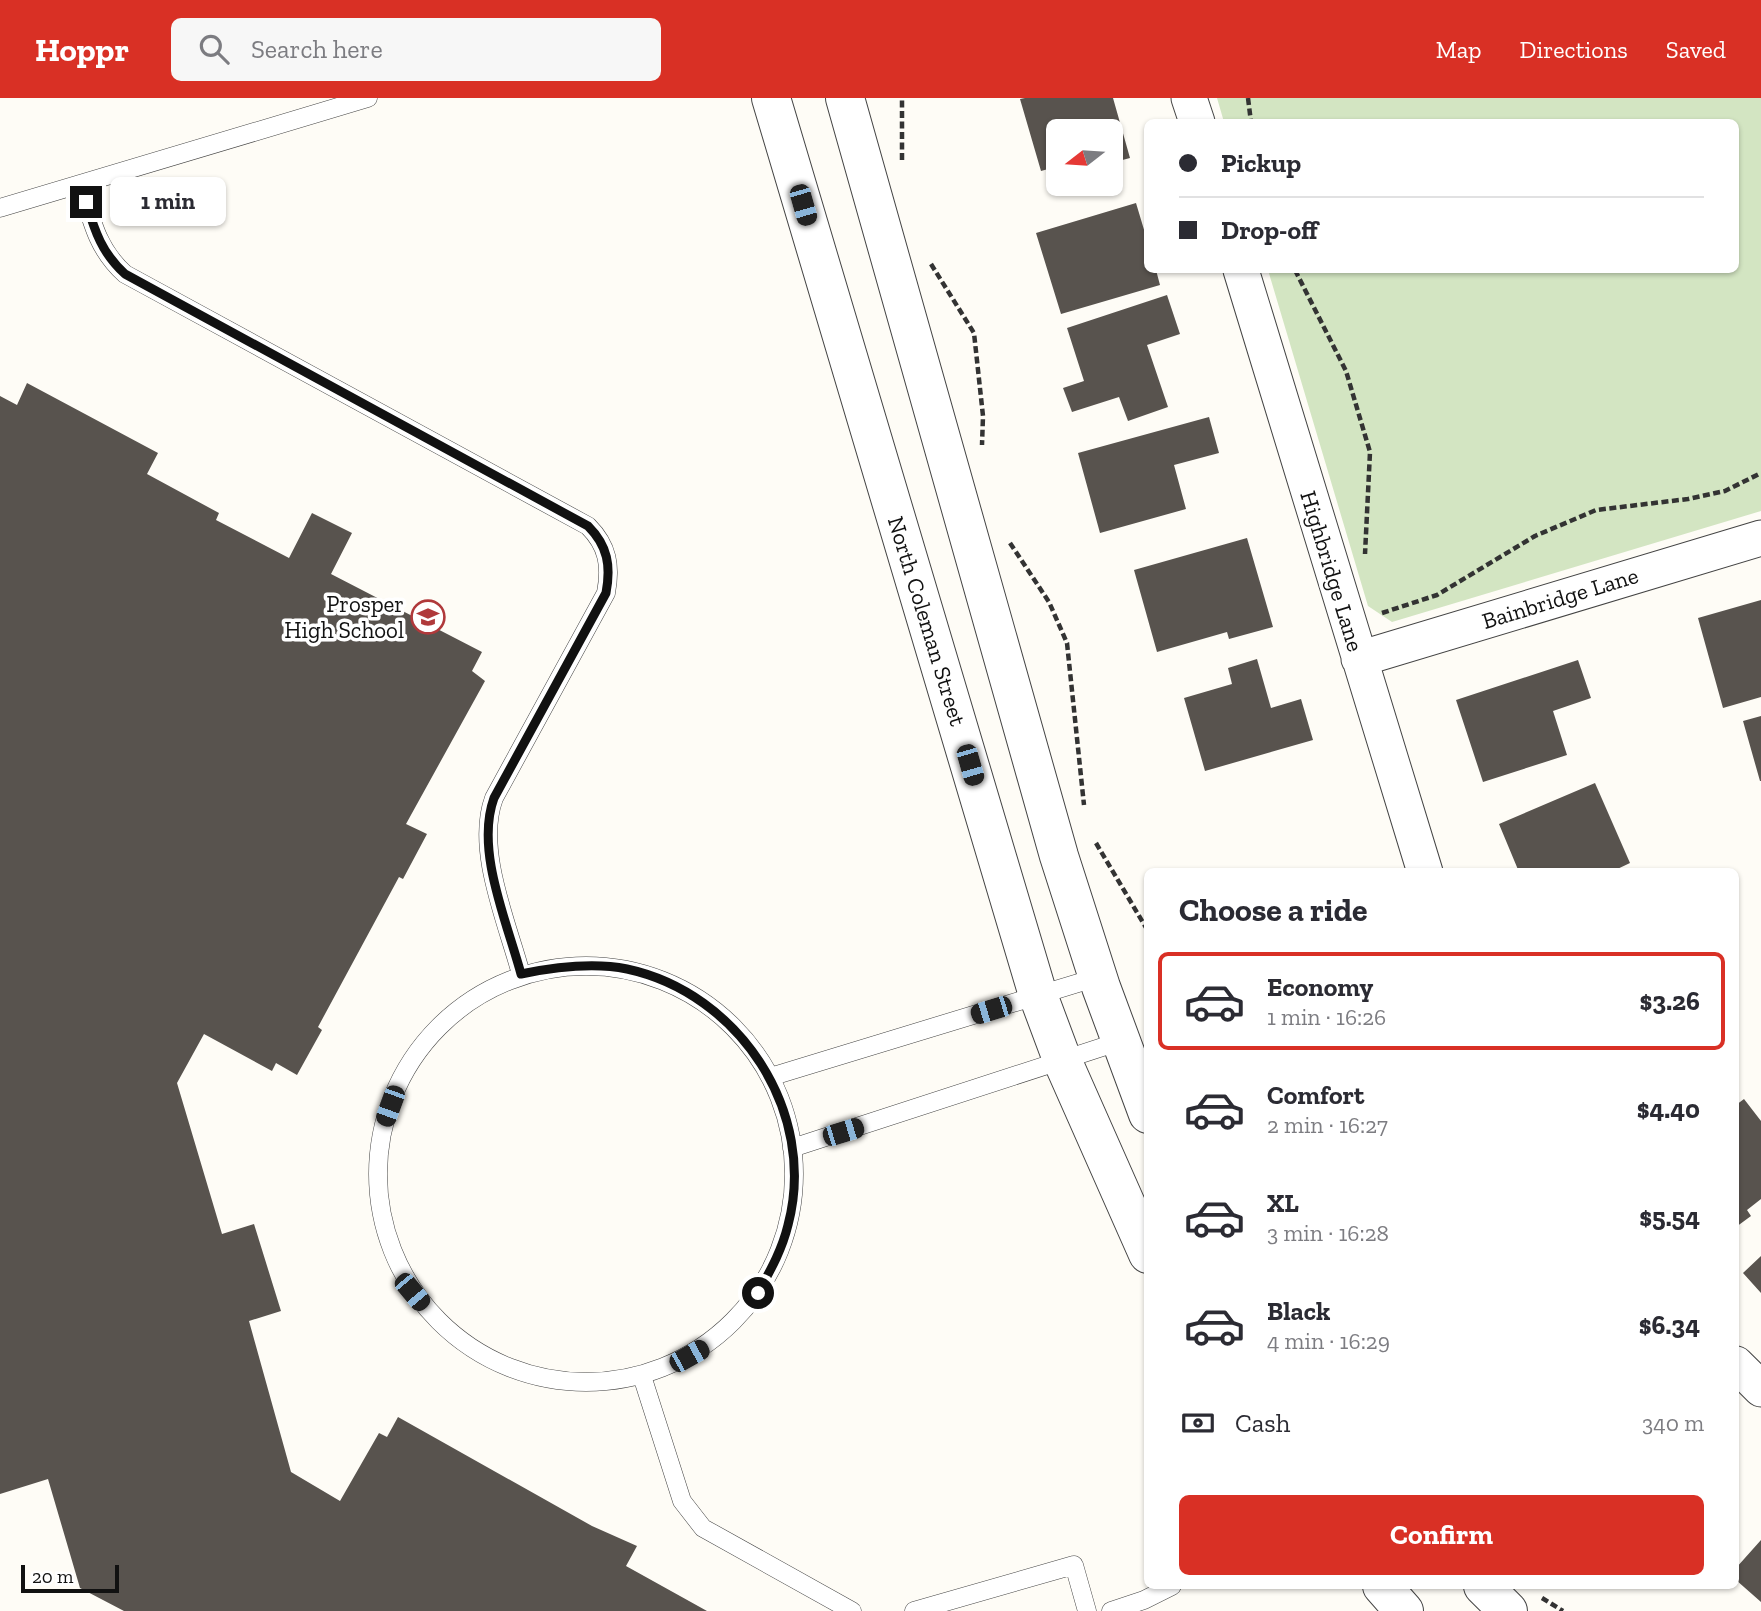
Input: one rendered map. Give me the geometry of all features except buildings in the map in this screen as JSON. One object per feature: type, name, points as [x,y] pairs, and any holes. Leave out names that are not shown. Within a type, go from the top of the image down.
[{"type":"street","name":"North Coleman Street","points":[[771,98],[1038,995],[1063,1062],[1144,1245]]},
{"type":"street","points":[[845,98],[1055,843],[1098,977],[1144,1103]]},
{"type":"street","points":[[1189,98],[1196,119]]},
{"type":"street","name":"Highbridge Lane","points":[[1242,273],[1424,868]]},
{"type":"street","name":"Bainbridge Lane","points":[[1359,659],[1761,538]]},
{"type":"street","points":[[1739,1367],[1761,1389]]},
{"type":"street","points":[[1385,1589],[1404,1611]]},
{"type":"street","points":[[1486,1589],[1508,1611]]},
{"type":"lane","points":[[0,208],[368,98]]},
{"type":"lane","points":[[81,184],[97,238],[108,259],[125,274],[588,526],[601,540],[608,567],[606,593],[494,798],[487,818],[491,862],[521,974]]},
{"type":"lane","points":[[590,965],[626,969],[662,980],[695,997],[725,1019],[750,1046],[770,1077],[785,1112],[792,1148],[794,1186],[789,1224],[776,1260],[758,1293],[734,1323],[705,1347],[671,1366],[642,1376],[598,1383],[551,1381],[510,1370],[478,1353],[440,1324],[412,1292],[393,1254],[386,1232],[377,1171],[382,1129],[397,1084],[416,1052],[445,1020],[481,993],[521,974],[552,968],[590,965]]},
{"type":"lane","points":[[770,1077],[1098,977]]},
{"type":"lane","points":[[792,1148],[1121,1041]]},
{"type":"lane","points":[[642,1376],[682,1501],[691,1515],[703,1528],[852,1611]]},
{"type":"lane","points":[[914,1611],[1074,1565],[1087,1611]]},
{"type":"lane","points":[[1111,1611],[1165,1589]]},
{"type":"path","points":[[902,98],[903,173]]},
{"type":"path","points":[[1248,98],[1251,119]]},
{"type":"path","points":[[925,253],[974,332],[983,416],[982,457]]},
{"type":"path","points":[[1297,273],[1346,371],[1370,452],[1364,560]]},
{"type":"path","points":[[1376,601],[1379,614],[1437,595],[1535,536],[1596,510],[1688,499],[1725,491],[1761,473]]},
{"type":"path","points":[[1006,533],[1049,602],[1067,643],[1084,808]]},
{"type":"path","points":[[1091,833],[1102,858],[1144,925]]},
{"type":"green space","points":[[1217,98],[1761,98],[1761,511],[1392,622],[1368,606],[1269,273],[1739,273],[1739,119],[1223,119]]},
{"type":"place","name":"Prosper High School","points":[[428,617]]},
{"type":"route","points":[[86,202],[97,238],[108,259],[125,274],[588,526],[601,540],[607,557],[609,577],[606,593],[494,798],[487,818],[486,838],[491,862],[521,974],[590,965],[626,969],[662,980],[695,997],[725,1019],[750,1046],[770,1077],[785,1112],[792,1148],[794,1186],[789,1224],[776,1260],[758,1293]]}]
